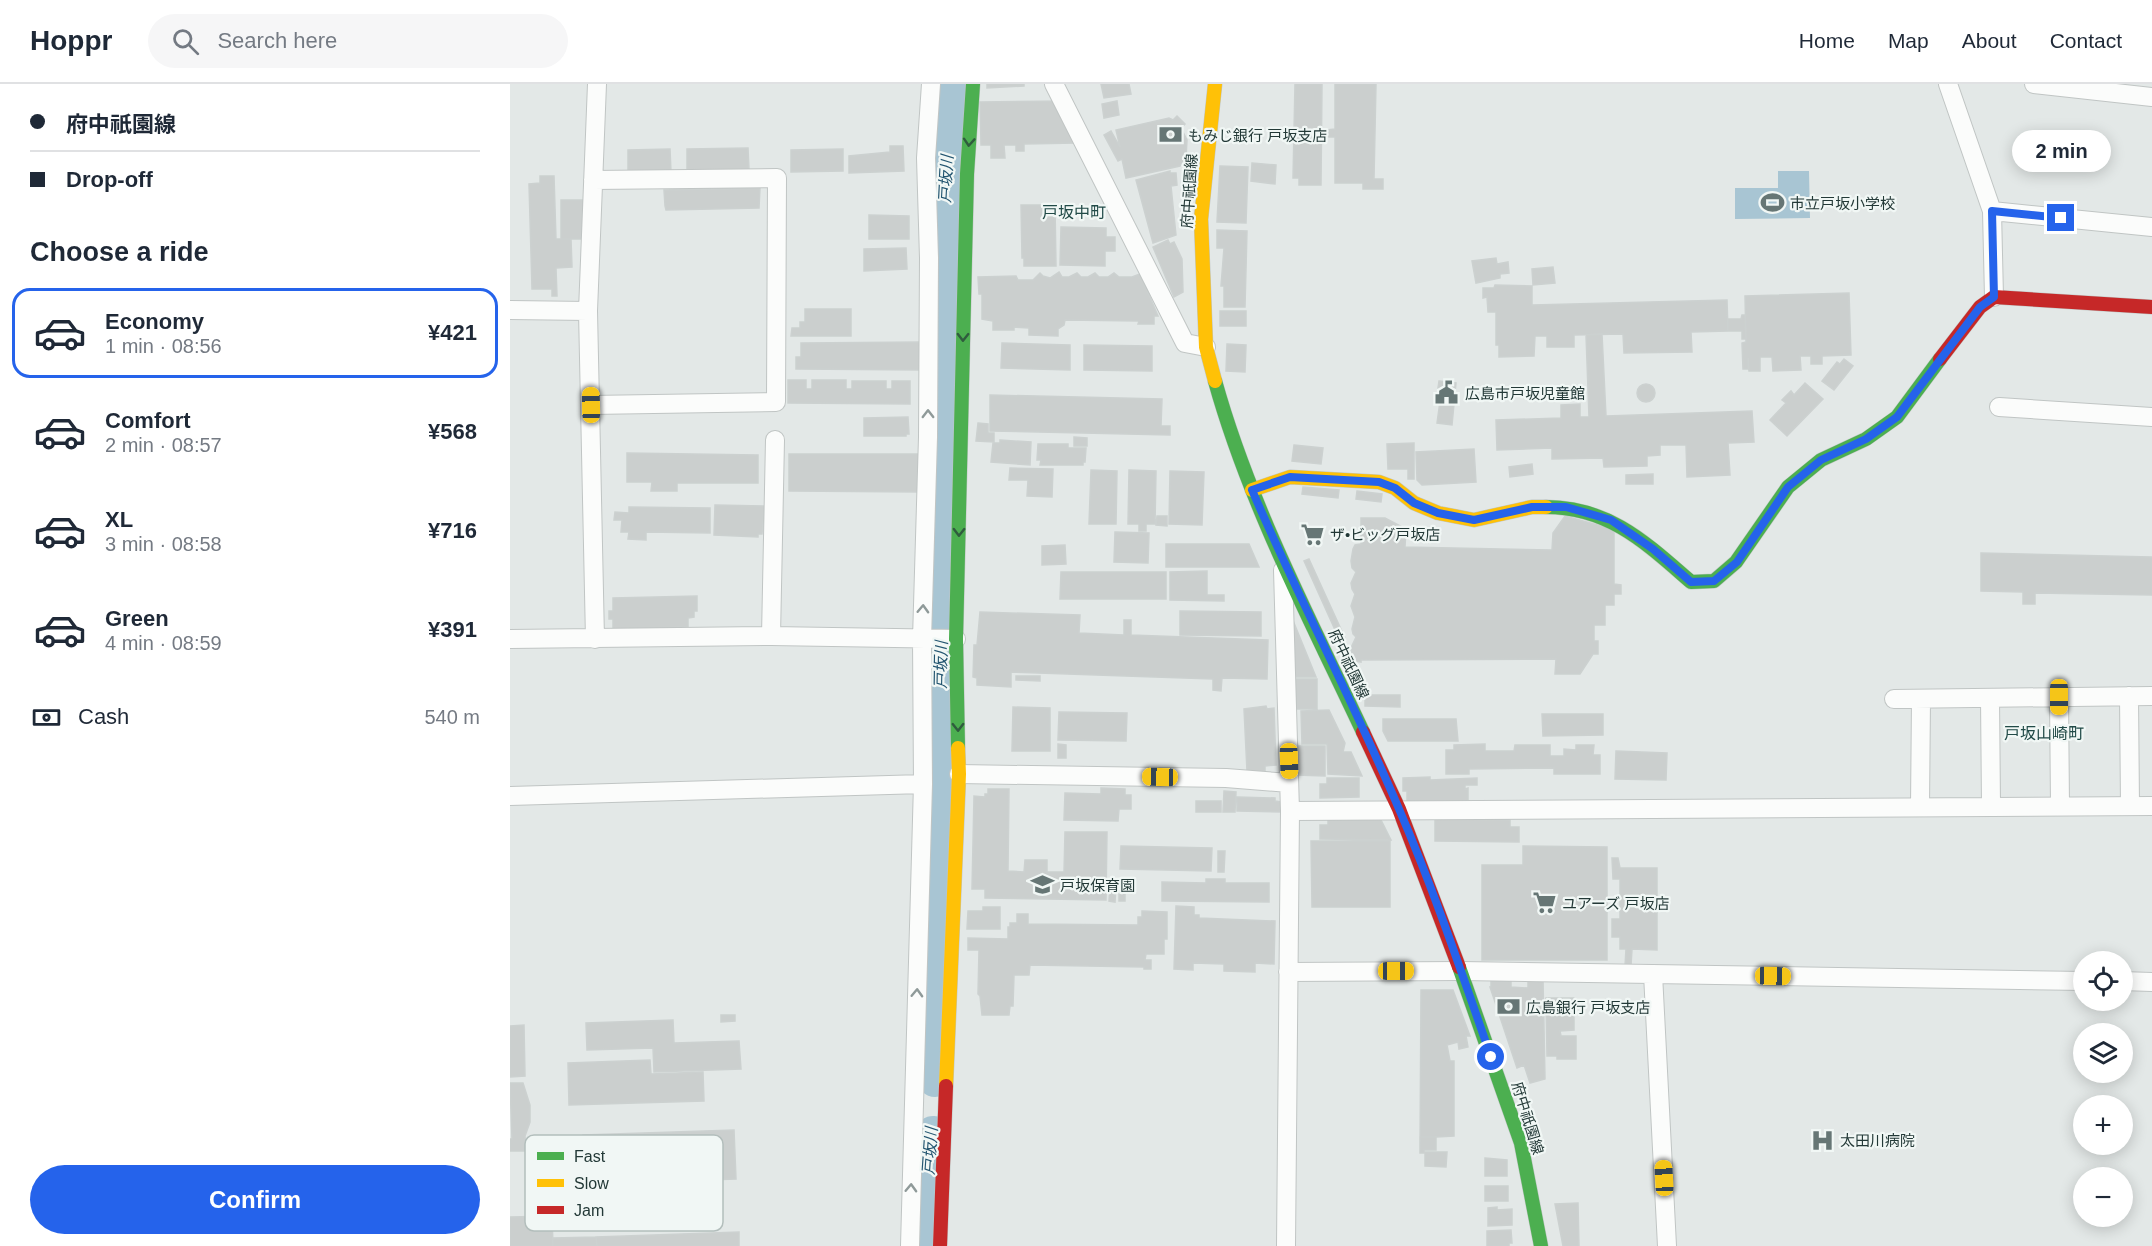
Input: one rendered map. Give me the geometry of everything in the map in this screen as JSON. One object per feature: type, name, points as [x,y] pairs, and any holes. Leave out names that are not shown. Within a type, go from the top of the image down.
[{"type":"street","points":[[595,639],[588,311],[597,84]]},
{"type":"street","points":[[910,1246],[923,784],[922,639],[928,437],[929,258],[926,158],[931,84]]},
{"type":"street","points":[[940,1246],[959,774],[956,639],[967,174],[973,84]]},
{"type":"street","points":[[1054,84],[1185,343],[1206,346]]},
{"type":"street","name":"府中祇園線","points":[[1215,84],[1201,219],[1206,346],[1221,402],[1252,490],[1283,562],[1399,809],[1461,971],[1521,1143],[1541,1246]]},
{"type":"street","points":[[1948,84],[1992,211],[1994,297]]},
{"type":"street","points":[[2034,84],[2152,97]]},
{"type":"street","points":[[591,405],[777,402],[777,178],[593,180]]},
{"type":"street","points":[[1992,211],[2152,227]]},
{"type":"street","points":[[1252,490],[1290,477],[1379,482],[1395,488],[1414,503],[1438,513],[1474,520],[1532,507],[1566,507],[1611,520],[1653,549],[1691,582],[1714,581],[1737,562],[1788,487],[1821,460],[1866,439],[1897,417],[1980,307],[1994,297],[2152,307]]},
{"type":"street","points":[[510,310],[588,311]]},
{"type":"street","points":[[1999,407],[2152,417]]},
{"type":"street","points":[[771,636],[775,440]]},
{"type":"street","points":[[1283,562],[1290,811],[1286,1246]]},
{"type":"street","points":[[510,639],[771,636],[956,639]]},
{"type":"street","points":[[2129,696],[2130,806]]},
{"type":"street","points":[[1894,699],[2152,696]]},
{"type":"street","points":[[2059,697],[2060,806]]},
{"type":"street","points":[[1990,698],[1991,806]]},
{"type":"street","points":[[1920,807],[1921,699]]},
{"type":"street","points":[[959,774],[1226,778],[1289,783]]},
{"type":"street","points":[[510,796],[923,784]]},
{"type":"street","points":[[1290,811],[2152,806]]},
{"type":"street","points":[[1288,972],[1461,971],[2073,981]]},
{"type":"street","points":[[1653,974],[1667,1246]]},
{"type":"street","points":[[2133,981],[2152,982]]},
{"type":"water","name":"市立戸坂小学校","points":[[1778,171],[1809,171],[1810,218],[1735,219],[1735,188],[1778,188]]},
{"type":"building","points":[[987,84],[1024,84],[1024,86],[987,88]]},
{"type":"building","points":[[1101,84],[1129,84],[1131,94],[1104,98]]},
{"type":"building","points":[[1295,84],[1322,84],[1321,185],[1299,185],[1299,178],[1293,178]]},
{"type":"building","points":[[1335,84],[1376,84],[1374,179],[1383,179],[1383,189],[1363,189],[1363,183],[1335,183],[1335,137],[1326,135],[1327,130],[1335,129]]},
{"type":"building","points":[[1068,101],[1076,143],[1024,144],[1024,151],[1016,151],[1016,145],[1004,145],[1005,158],[991,158],[991,145],[981,145],[980,102]]},
{"type":"building","points":[[1117,101],[1119,115],[1104,118],[1102,104]]},
{"type":"building","points":[[1177,116],[1185,124],[1181,128],[1187,140],[1186,158],[1180,166],[1126,178],[1122,159],[1118,161],[1104,135],[1111,131],[1120,147],[1116,130],[1169,118],[1173,120]]},
{"type":"building","points":[[890,146],[903,146],[904,171],[849,173],[849,156],[890,152]]},
{"type":"building","points":[[748,148],[749,170],[687,172],[687,149]]},
{"type":"building","points":[[670,149],[671,172],[628,173],[628,150]]},
{"type":"building","points":[[843,149],[843,171],[791,172],[791,150]]},
{"type":"building","points":[[1252,163],[1276,165],[1275,184],[1251,181]]},
{"type":"building","points":[[1220,166],[1248,167],[1246,223],[1217,222]]},
{"type":"building","points":[[1170,171],[1170,173],[1176,173],[1177,185],[1171,186],[1176,235],[1153,243],[1136,180]]},
{"type":"building","points":[[540,176],[554,176],[556,239],[571,239],[572,267],[556,268],[557,296],[552,296],[552,289],[532,289],[529,184],[540,183]]},
{"type":"building","points":[[760,188],[759,208],[666,210],[665,206],[664,190]]},
{"type":"building","points":[[561,200],[584,200],[584,239],[561,239]]},
{"type":"building","points":[[1021,205],[1055,205],[1056,266],[1024,266]]},
{"type":"building","points":[[869,215],[909,216],[909,239],[869,239]]},
{"type":"building","points":[[1061,227],[1106,228],[1106,237],[1115,237],[1115,251],[1105,251],[1105,266],[1060,265]]},
{"type":"building","points":[[1217,230],[1247,231],[1245,307],[1224,307],[1224,286],[1221,286],[1224,248],[1217,248]]},
{"type":"building","points":[[1168,240],[1170,244],[1174,242],[1182,259],[1183,292],[1174,297],[1153,247]]},
{"type":"building","points":[[906,248],[907,269],[864,271],[864,249]]},
{"type":"building","points":[[1496,258],[1497,264],[1508,262],[1509,273],[1500,274],[1500,278],[1476,283],[1472,261]]},
{"type":"building","points":[[1553,267],[1555,283],[1533,285],[1532,269]]},
{"type":"building","points":[[1059,272],[1062,277],[1069,277],[1077,273],[1081,277],[1088,277],[1095,273],[1099,277],[1108,277],[1114,273],[1119,277],[1132,277],[1140,274],[1158,316],[1154,316],[1154,324],[1138,324],[1139,321],[1065,320],[1064,325],[1058,329],[1058,336],[1029,335],[1029,328],[1014,327],[1014,330],[993,330],[993,321],[982,319],[982,294],[979,294],[978,277],[1016,276],[1018,280],[1033,280],[1040,273],[1050,278]]},
{"type":"building","points":[[1495,285],[1532,286],[1532,305],[1727,300],[1728,331],[1691,332],[1692,352],[1624,353],[1623,334],[1574,335],[1574,347],[1547,347],[1547,336],[1535,336],[1534,356],[1499,357],[1499,345],[1496,345],[1496,312],[1488,312],[1487,297],[1483,298],[1483,288],[1494,288]]},
{"type":"building","points":[[1849,293],[1851,355],[1822,356],[1822,364],[1811,364],[1811,356],[1800,356],[1801,370],[1773,371],[1772,357],[1760,357],[1760,371],[1749,371],[1748,358],[1748,369],[1743,369],[1742,343],[1746,342],[1745,296]]},
{"type":"building","points":[[805,309],[851,309],[851,336],[791,336],[792,328],[800,328],[800,322],[805,322]]},
{"type":"building","points":[[1220,311],[1246,311],[1246,326],[1220,326]]},
{"type":"building","points":[[1742,315],[1745,315],[1746,339],[1742,339],[1742,331],[1728,331],[1728,319],[1741,319]]},
{"type":"building","points":[[1602,334],[1606,416],[1752,411],[1754,442],[1728,443],[1730,475],[1687,477],[1686,445],[1660,445],[1660,455],[1647,456],[1647,466],[1604,467],[1603,458],[1552,459],[1552,448],[1497,450],[1496,420],[1561,418],[1561,405],[1580,404],[1580,417],[1589,417],[1586,335]]},
{"type":"building","points":[[922,342],[922,370],[796,369],[796,357],[801,357],[801,343]]},
{"type":"building","points":[[1002,343],[1070,345],[1070,370],[1001,368]]},
{"type":"building","points":[[1227,344],[1246,345],[1245,372],[1226,371]]},
{"type":"building","points":[[1084,345],[1152,346],[1152,371],[1084,370]]},
{"type":"building","points":[[1844,359],[1853,366],[1834,390],[1822,381],[1837,362],[1840,364]]},
{"type":"building","points":[[788,380],[806,380],[806,389],[812,389],[812,380],[846,380],[846,389],[852,389],[852,381],[886,381],[886,389],[892,389],[892,381],[910,381],[910,404],[788,403]]},
{"type":"building","points":[[1439,381],[1456,383],[1452,425],[1437,423],[1441,394],[1449,395],[1450,389],[1438,388]]},
{"type":"building","points":[[1805,383],[1823,399],[1787,436],[1770,420],[1786,403],[1782,400],[1791,391],[1794,395]]},
{"type":"building","points":[[1646,384],[1652,387],[1655,393],[1652,399],[1646,402],[1640,399],[1637,393],[1640,387]]},
{"type":"building","points":[[990,395],[1162,399],[1161,426],[1170,426],[1170,435],[990,431]]},
{"type":"building","points":[[908,417],[909,434],[906,436],[864,436],[864,418]]},
{"type":"building","points":[[978,423],[988,424],[988,433],[994,433],[994,442],[976,441]]},
{"type":"building","points":[[1074,437],[1087,438],[1087,446],[1074,446]]},
{"type":"building","points":[[1000,440],[1031,442],[1030,465],[991,462],[993,443],[1000,443]]},
{"type":"building","points":[[1414,443],[1414,479],[1408,479],[1408,469],[1388,469],[1387,444]]},
{"type":"building","points":[[1038,444],[1068,444],[1068,448],[1086,448],[1085,462],[1083,465],[1040,465],[1041,460],[1037,460]]},
{"type":"building","points":[[1294,445],[1323,448],[1321,464],[1292,461]]},
{"type":"building","points":[[1474,449],[1476,482],[1422,485],[1417,480],[1416,452]]},
{"type":"building","points":[[627,453],[758,455],[758,483],[677,483],[677,491],[651,491],[652,482],[627,482]]},
{"type":"building","points":[[789,454],[921,454],[920,492],[789,491]]},
{"type":"building","points":[[1532,464],[1533,474],[1510,477],[1509,467]]},
{"type":"building","points":[[1010,468],[1053,469],[1052,497],[1027,496],[1028,480],[1009,480]]},
{"type":"building","points":[[1091,470],[1117,471],[1116,524],[1089,524]]},
{"type":"building","points":[[1129,470],[1156,471],[1155,524],[1146,524],[1146,531],[1139,531],[1139,524],[1128,524]]},
{"type":"building","points":[[1170,471],[1204,472],[1202,525],[1169,524]]},
{"type":"building","points":[[1653,474],[1653,484],[1626,484],[1626,475]]},
{"type":"building","points":[[1303,487],[1339,490],[1338,498],[1302,494]]},
{"type":"building","points":[[1357,491],[1382,494],[1381,502],[1356,499]]},
{"type":"building","points":[[715,505],[767,506],[762,534],[758,534],[758,537],[714,535]]},
{"type":"building","points":[[629,507],[710,508],[710,533],[646,532],[646,540],[628,539],[629,532],[621,532],[622,520],[614,520],[615,512],[629,513]]},
{"type":"building","points":[[1157,516],[1167,516],[1167,526],[1156,525]]},
{"type":"building","points":[[1565,516],[1608,528],[1614,533],[1614,584],[1621,585],[1621,594],[1614,594],[1614,605],[1605,605],[1605,625],[1594,625],[1594,641],[1598,641],[1598,654],[1593,654],[1580,674],[1555,674],[1556,659],[1361,660],[1361,662],[1352,658],[1351,648],[1356,637],[1352,629],[1355,617],[1351,606],[1355,594],[1351,583],[1356,572],[1352,568],[1351,561],[1355,545],[1361,544],[1361,518],[1385,518],[1406,529],[1405,547],[1552,550],[1553,533]]},
{"type":"building","points":[[1115,532],[1149,533],[1148,563],[1114,562]]},
{"type":"building","points":[[1166,544],[1249,544],[1259,567],[1166,567]]},
{"type":"building","points":[[1065,545],[1066,564],[1042,565],[1042,546]]},
{"type":"building","points":[[1981,553],[2152,557],[2152,595],[2035,593],[2035,604],[2023,604],[2023,592],[1981,591]]},
{"type":"building","points":[[1309,559],[1345,638],[1340,641],[1304,561]]},
{"type":"building","points":[[1207,571],[1207,595],[1224,595],[1224,601],[1170,600],[1170,572]]},
{"type":"building","points":[[1061,572],[1166,572],[1166,599],[1060,599]]},
{"type":"building","points":[[697,596],[697,611],[694,611],[694,617],[688,618],[688,627],[613,629],[613,619],[609,619],[609,611],[613,611],[613,598]]},
{"type":"building","points":[[1180,611],[1261,612],[1261,636],[1180,635]]},
{"type":"building","points":[[980,612],[1080,615],[1079,633],[1124,635],[1124,620],[1131,620],[1131,635],[1268,640],[1267,679],[1222,678],[1221,691],[1213,690],[1213,679],[1011,672],[1011,687],[977,685],[977,678],[973,677],[974,645],[977,645]]},
{"type":"building","points":[[1292,618],[1316,677],[1293,677]]},
{"type":"building","points":[[1016,676],[1040,676],[1040,681],[1016,680]]},
{"type":"building","points":[[1295,679],[1317,679],[1317,709],[1295,709]]},
{"type":"building","points":[[1365,695],[1400,695],[1400,707],[1365,706]]},
{"type":"building","points":[[1266,706],[1267,709],[1274,708],[1276,765],[1265,766],[1265,771],[1247,771],[1244,709]]},
{"type":"building","points":[[1013,707],[1050,708],[1050,751],[1012,751]]},
{"type":"building","points":[[1329,710],[1345,743],[1343,752],[1351,752],[1362,776],[1328,774],[1327,744],[1302,744],[1301,711]]},
{"type":"building","points":[[1059,712],[1127,713],[1126,741],[1058,740]]},
{"type":"building","points":[[1542,714],[1603,714],[1603,735],[1543,736]]},
{"type":"building","points":[[1383,719],[1456,719],[1458,741],[1388,741],[1383,731]]},
{"type":"building","points":[[1058,744],[1066,745],[1066,758],[1058,758]]},
{"type":"building","points":[[1485,744],[1485,751],[1514,751],[1515,745],[1550,745],[1550,756],[1564,756],[1564,749],[1576,750],[1576,745],[1594,745],[1593,755],[1600,755],[1600,774],[1554,774],[1554,768],[1469,769],[1469,774],[1446,774],[1446,750],[1454,750],[1454,745]]},
{"type":"building","points":[[1298,746],[1325,746],[1325,776],[1296,775]]},
{"type":"building","points":[[1616,751],[1667,753],[1666,780],[1615,779]]},
{"type":"building","points":[[1430,777],[1430,780],[1477,778],[1477,785],[1465,785],[1465,789],[1468,788],[1468,802],[1407,801],[1407,791],[1403,791],[1403,778]]},
{"type":"building","points":[[1327,778],[1359,778],[1359,797],[1320,798],[1320,784],[1327,784]]},
{"type":"building","points":[[1101,788],[1125,789],[1125,795],[1131,795],[1131,809],[1119,809],[1118,821],[1064,820],[1065,793],[1101,794]]},
{"type":"building","points":[[988,789],[1009,789],[1008,871],[1024,872],[1025,860],[1047,860],[1047,872],[1064,872],[1065,832],[1107,832],[1106,900],[985,898],[985,889],[972,889],[974,796],[985,797]]},
{"type":"building","points":[[1224,791],[1236,792],[1235,812],[1223,812]]},
{"type":"building","points":[[1237,797],[1275,798],[1275,801],[1281,802],[1281,812],[1237,811]]},
{"type":"building","points":[[1196,801],[1221,801],[1221,812],[1196,812]]},
{"type":"building","points":[[1435,815],[1464,815],[1464,819],[1510,820],[1510,827],[1519,827],[1519,842],[1435,841]]},
{"type":"building","points":[[1328,818],[1380,818],[1391,840],[1320,839],[1320,825],[1328,825]]},
{"type":"building","points":[[1311,841],[1390,841],[1390,907],[1312,907]]},
{"type":"building","points":[[1121,846],[1212,848],[1211,871],[1120,869]]},
{"type":"building","points":[[1523,846],[1607,847],[1607,960],[1482,960],[1482,865],[1523,865]]},
{"type":"building","points":[[1218,851],[1225,851],[1224,872],[1218,872]]},
{"type":"building","points":[[1612,858],[1618,858],[1620,868],[1657,868],[1657,950],[1632,949],[1631,966],[1625,966],[1626,949],[1620,949],[1620,937],[1612,937],[1612,919],[1620,919],[1620,879],[1613,879]]},
{"type":"building","points":[[1206,879],[1225,879],[1225,883],[1269,883],[1269,902],[1162,901],[1162,882],[1206,883]]},
{"type":"building","points":[[1119,885],[1125,885],[1125,901],[1119,901]]},
{"type":"building","points":[[1110,886],[1116,886],[1115,902],[1109,901]]},
{"type":"building","points":[[1176,906],[1194,907],[1194,915],[1199,915],[1199,918],[1275,921],[1274,964],[1255,963],[1255,972],[1224,971],[1224,964],[1193,963],[1193,970],[1174,969]]},
{"type":"building","points":[[983,907],[1000,907],[1000,929],[967,929],[968,911],[983,911]]},
{"type":"building","points":[[1142,911],[1167,912],[1167,939],[1164,939],[1164,954],[1146,954],[1145,960],[1151,960],[1151,969],[1030,965],[1029,975],[1014,975],[1013,1006],[1010,1006],[1009,1015],[982,1015],[978,994],[979,950],[968,950],[968,938],[1008,939],[1008,927],[1010,923],[1017,923],[1017,914],[1028,914],[1028,924],[1138,925],[1138,917],[1142,917]]},
{"type":"building","points":[[1491,978],[1511,978],[1511,987],[1528,988],[1528,979],[1543,979],[1545,1079],[1530,1083],[1524,1065],[1517,1068],[1490,987]]},
{"type":"building","points":[[1421,990],[1453,990],[1470,1036],[1466,1036],[1468,1047],[1459,1049],[1458,1042],[1447,1045],[1450,1061],[1454,1061],[1454,1136],[1436,1137],[1436,1150],[1424,1150],[1424,1153],[1420,1153]]},
{"type":"building","points":[[1546,998],[1574,998],[1574,1030],[1560,1031],[1561,1036],[1576,1036],[1576,1059],[1557,1059],[1557,1056],[1547,1056]]},
{"type":"building","points":[[721,1015],[735,1015],[735,1021],[721,1022]]},
{"type":"building","points":[[673,1020],[674,1043],[739,1041],[741,1069],[654,1072],[653,1048],[587,1050],[586,1023]]},
{"type":"building","points":[[524,1025],[525,1076],[510,1077],[510,1026]]},
{"type":"building","points":[[650,1060],[651,1074],[703,1072],[704,1101],[569,1105],[568,1063]]},
{"type":"building","points":[[510,1083],[523,1083],[530,1105],[530,1122],[525,1135],[525,1151],[510,1151],[510,1139],[512,1139]]},
{"type":"building","points":[[734,1130],[736,1179],[723,1179],[723,1135],[583,1135]]},
{"type":"building","points":[[1420,1137],[1436,1137],[1436,1150],[1424,1150],[1424,1153],[1420,1153]]},
{"type":"building","points":[[1425,1152],[1447,1152],[1446,1167],[1425,1166]]},
{"type":"building","points":[[1485,1158],[1507,1160],[1507,1176],[1485,1176]]},
{"type":"building","points":[[1485,1186],[1508,1186],[1508,1201],[1485,1201]]},
{"type":"building","points":[[1578,1203],[1579,1246],[1563,1246],[1555,1204]]},
{"type":"building","points":[[1497,1207],[1497,1210],[1512,1209],[1512,1225],[1488,1226],[1488,1208]]},
{"type":"building","points":[[510,1217],[525,1217],[525,1231],[552,1231],[553,1246],[510,1246]]},
{"type":"building","points":[[1511,1230],[1512,1243],[1509,1243],[1509,1246],[1487,1246],[1487,1231]]},
{"type":"building","points":[[739,1232],[739,1246],[597,1246],[596,1237]]},
{"type":"building","points":[[596,1237],[597,1246],[553,1246],[553,1238]]},
{"type":"waterway","name":"戸坂川","points":[[935,1079],[934,915],[947,433],[944,201],[951,84]]},
{"type":"waterway","name":"戸坂川","points":[[924,1246],[933,1134]]},
{"type":"traffic: fast","points":[[958,748],[956,639],[967,174],[973,84]]},
{"type":"traffic: fast","points":[[1546,507],[1589,513],[1608,520],[1642,541],[1691,582],[1714,581],[1736,562],[1788,487],[1821,460],[1866,439],[1897,417],[1940,359]]},
{"type":"traffic: fast","points":[[1215,381],[1245,471],[1263,515],[1301,603],[1363,732]]},
{"type":"traffic: fast","points":[[1459,967],[1521,1143],[1541,1246]]},
{"type":"traffic: slow","points":[[1215,84],[1201,219],[1206,347],[1215,381]]},
{"type":"traffic: slow","points":[[1252,490],[1290,477],[1379,482],[1395,488],[1414,503],[1438,513],[1474,520],[1532,507],[1546,507]]},
{"type":"traffic: slow","points":[[946,1086],[959,774],[958,748]]},
{"type":"traffic: jam","points":[[1940,359],[1980,307],[1994,297],[2152,307]]},
{"type":"traffic: jam","points":[[1363,732],[1399,809],[1459,967]]},
{"type":"traffic: jam","points":[[940,1246],[946,1086]]},
{"type":"place","name":"もみじ銀行 戸坂支店","points":[[1170,135]]},
{"type":"place","name":"市立戸坂小学校","points":[[1772,203]]},
{"type":"place","name":"広島市戸坂児童館","points":[[1447,393]]},
{"type":"place","name":"ザ•ビッグ戸坂店","points":[[1312,534]]},
{"type":"place","name":"戸坂保育園","points":[[1042,885]]},
{"type":"place","name":"ユアーズ 戸坂店","points":[[1544,903]]},
{"type":"place","name":"広島銀行 戸坂支店","points":[[1508,1007]]},
{"type":"place","name":"太田川病院","points":[[1822,1140]]},
{"type":"district","name":"戸坂中町","points":[[1074,212]]},
{"type":"district","name":"戸坂山崎町","points":[[2044,733]]},
{"type":"route","points":[[1491,1057],[1399,809],[1283,562],[1252,490],[1290,477],[1379,482],[1395,488],[1414,503],[1438,513],[1474,520],[1532,507],[1566,507],[1611,520],[1653,549],[1691,582],[1714,581],[1737,562],[1788,487],[1821,460],[1866,439],[1897,417],[1980,307],[1994,297],[1992,211],[2061,218]]}]
